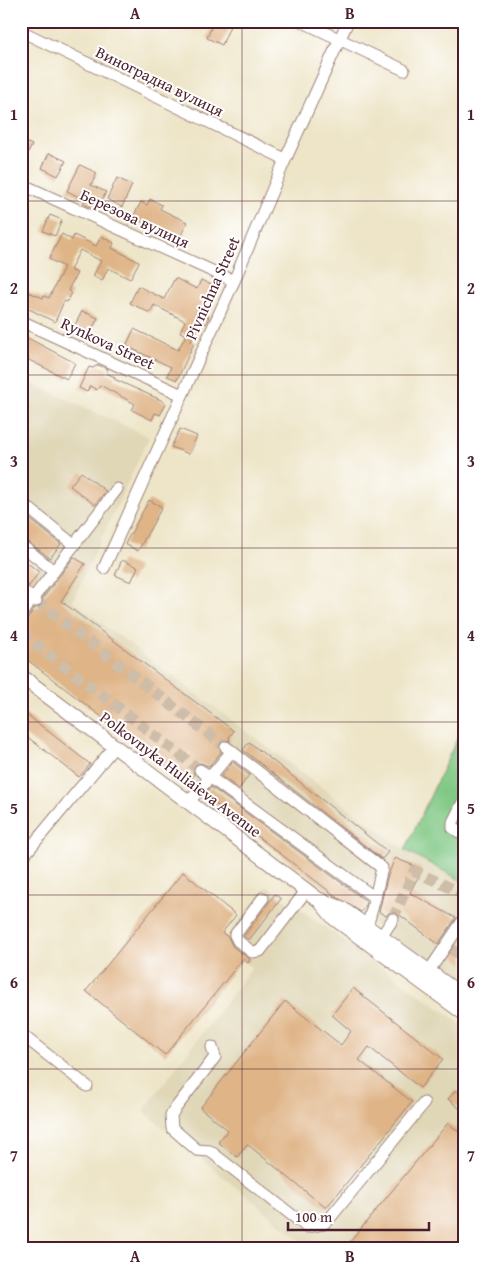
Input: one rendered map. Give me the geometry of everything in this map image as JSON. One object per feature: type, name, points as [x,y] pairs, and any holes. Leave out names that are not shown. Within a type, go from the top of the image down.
[{"type":"main road","name":"Polkovnyka Huliaieva Avenue","points":[[21,676],[319,900],[334,918],[464,1013]]},
{"type":"main road","name":"Polkovnyka Huliaieva Avenue","points":[[319,900],[341,908],[464,997]]},
{"type":"street","points":[[301,21],[404,70]]},
{"type":"street","name":"Pivnichna Street","points":[[104,568],[234,281],[285,159],[348,21]]},
{"type":"street","name":"Виноградна вулиця","points":[[21,30],[285,159]]},
{"type":"street","name":"Березова вулиця","points":[[21,184],[234,281]]},
{"type":"street","name":"Rynkova Street","points":[[21,321],[182,395]]},
{"type":"street","points":[[21,614],[34,600],[117,489]]},
{"type":"street","points":[[21,502],[74,545]]},
{"type":"street","points":[[21,544],[54,571]]},
{"type":"street","points":[[21,589],[34,600]]},
{"type":"street","points":[[21,859],[115,746]]},
{"type":"street","points":[[189,802],[210,778],[229,749],[382,868],[367,927]]},
{"type":"street","points":[[200,770],[375,898]]},
{"type":"street","points":[[464,800],[453,822],[453,828],[464,835]]},
{"type":"street","points":[[263,898],[235,935],[238,941],[252,952],[260,951],[306,890]]},
{"type":"street","points":[[381,937],[393,919]]},
{"type":"street","points":[[429,971],[449,947],[464,919]]},
{"type":"street","points":[[21,1034],[87,1086]]},
{"type":"street","points":[[212,1047],[215,1057],[175,1108],[171,1115],[172,1128],[197,1150],[210,1151],[307,1227],[323,1224],[330,1218],[424,1103]]},
{"type":"shaded area","points":[[21,378],[149,437],[72,601],[405,850],[464,882],[464,989],[373,924],[21,655]]},
{"type":"shaded area","points":[[267,886],[464,1026],[464,1249],[311,1249],[143,1111],[252,968],[221,944]]},
{"type":"green space","points":[[464,724],[464,882],[405,850]]},
{"type":"building","points":[[214,21],[232,21],[222,45],[207,38]]},
{"type":"building","points":[[21,140],[32,145],[21,167]]},
{"type":"building","points":[[49,153],[66,161],[58,176],[42,168]]},
{"type":"building","points":[[80,165],[97,173],[91,185],[106,192],[97,210],[83,204],[85,200],[67,191]]},
{"type":"building","points":[[117,178],[132,185],[122,207],[107,199]]},
{"type":"building","points":[[21,196],[30,201],[21,219]]},
{"type":"building","points":[[150,199],[162,205],[160,209],[187,222],[179,240],[133,217],[141,202],[147,205]]},
{"type":"building","points":[[50,215],[62,220],[55,236],[43,231]]},
{"type":"building","points":[[62,234],[72,240],[74,235],[96,246],[101,236],[114,243],[112,248],[139,262],[130,279],[108,268],[102,281],[93,276],[101,261],[80,250],[70,270],[77,273],[68,290],[72,293],[67,302],[64,301],[55,322],[21,305],[21,289],[43,298],[44,296],[49,298],[64,267],[49,259]]},
{"type":"building","points":[[175,278],[197,289],[201,280],[214,286],[204,306],[207,308],[203,314],[209,317],[206,324],[201,321],[191,341],[194,343],[177,380],[167,376],[171,367],[126,346],[134,329],[178,350],[186,335],[180,332],[185,321],[154,305],[150,313],[130,303],[138,286],[164,299]]},
{"type":"building","points":[[82,311],[98,318],[90,333],[75,325]]},
{"type":"building","points":[[26,337],[75,363],[67,379],[21,356],[21,347]]},
{"type":"building","points":[[98,365],[108,369],[106,373],[115,377],[114,379],[166,404],[160,415],[155,413],[152,420],[132,410],[135,404],[100,385],[97,390],[90,386],[87,392],[79,388],[89,367],[93,368]]},
{"type":"building","points":[[180,429],[197,436],[189,454],[171,447]]},
{"type":"building","points":[[81,472],[106,491],[95,505],[70,486]]},
{"type":"building","points":[[149,500],[162,507],[138,551],[125,544]]},
{"type":"building","points":[[21,512],[61,544],[50,558],[21,537]]},
{"type":"building","points":[[74,557],[85,564],[61,601],[234,731],[229,737],[230,741],[224,740],[220,743],[221,752],[210,765],[200,763],[194,765],[194,775],[188,783],[21,655],[21,621],[27,619],[35,608],[42,606],[43,598]]},
{"type":"building","points":[[21,558],[39,572],[29,586],[21,582]]},
{"type":"building","points":[[122,560],[138,567],[131,582],[115,575]]},
{"type":"building","points":[[21,710],[90,764],[79,777],[21,732]]},
{"type":"building","points":[[249,742],[388,852],[382,859],[243,750]]},
{"type":"building","points":[[233,762],[249,775],[239,789],[221,776]]},
{"type":"building","points":[[211,787],[366,901],[365,907],[361,912],[338,898],[204,795]]},
{"type":"building","points":[[395,858],[422,869],[410,893],[456,918],[438,944],[397,913],[390,912],[386,916],[379,912],[387,878]]},
{"type":"building","points":[[183,872],[236,915],[222,933],[228,937],[233,947],[250,959],[248,963],[243,959],[165,1055],[86,991]]},
{"type":"building","points":[[275,894],[281,899],[249,940],[244,936]]},
{"type":"building","points":[[455,946],[464,951],[464,964],[450,953]]},
{"type":"building","points":[[353,988],[443,1059],[420,1088],[369,1047],[359,1060],[412,1102],[326,1208],[247,1144],[237,1157],[218,1142],[228,1130],[200,1108],[285,1001],[341,1045],[351,1031],[332,1015]]},
{"type":"building","points":[[456,1090],[464,1097],[464,1112],[448,1099]]},
{"type":"building","points":[[448,1123],[464,1136],[464,1249],[344,1249]]},
{"type":"tunnel","points":[[36,601],[226,747]]},
{"type":"tunnel","points":[[21,633],[200,770]]},
{"type":"tunnel","points":[[393,919],[414,871],[464,894]]},
{"type":"tunnel","points":[[450,948],[464,957]]}]
